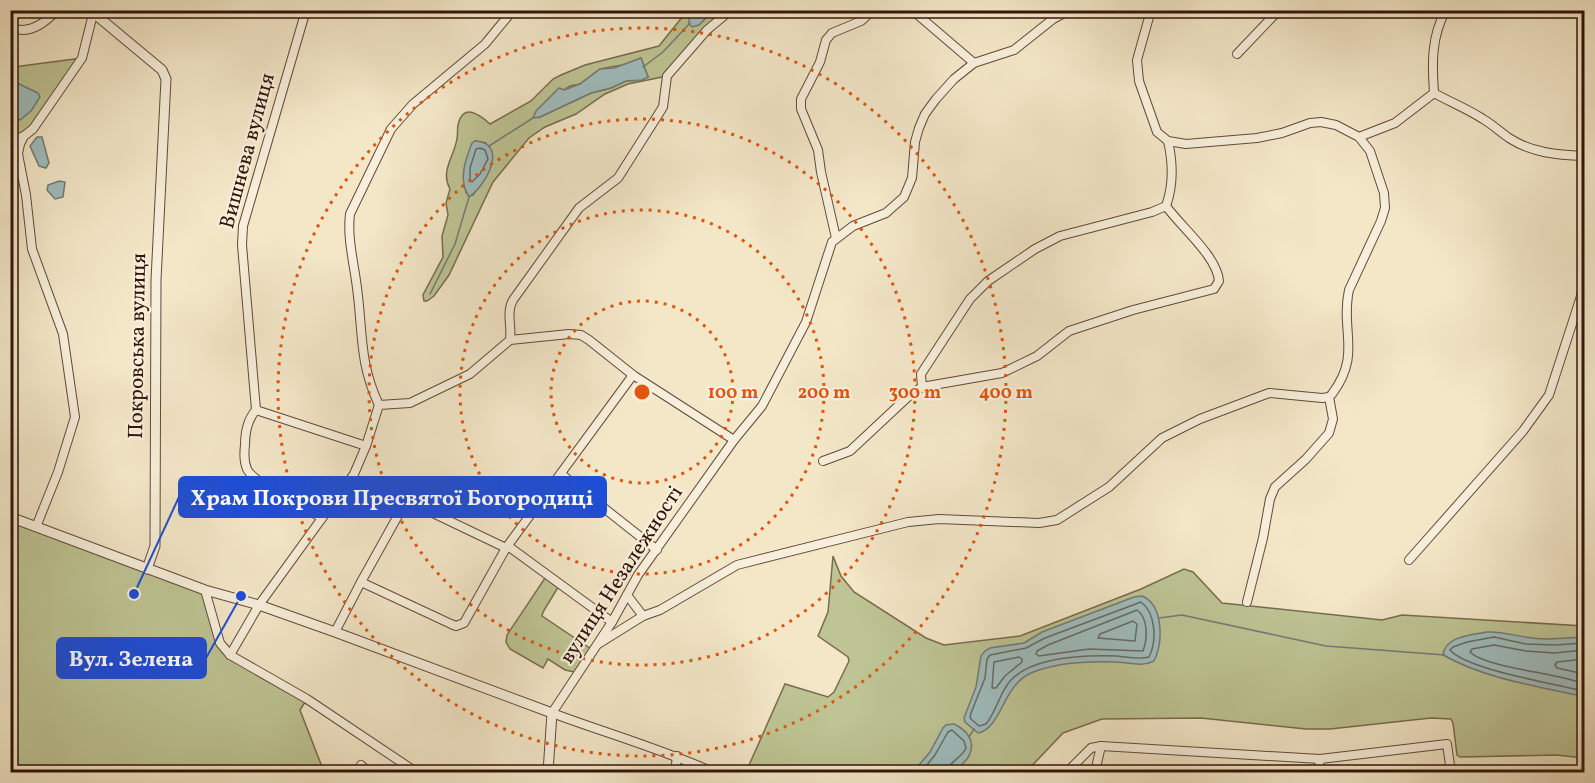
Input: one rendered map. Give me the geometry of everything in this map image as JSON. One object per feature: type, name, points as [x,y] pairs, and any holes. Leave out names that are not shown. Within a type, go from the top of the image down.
[{"type":"street","points":[[10,27],[22,31],[29,30],[57,10]]},
{"type":"street","name":"Вишнева вулиця","points":[[306,10],[243,226],[242,245],[256,410],[249,420],[244,455],[248,472],[260,482],[322,518]]},
{"type":"street","points":[[230,656],[259,605],[354,474],[379,405],[369,384],[363,363],[357,290],[348,228],[350,214],[391,129],[400,117],[485,44],[513,10]]},
{"type":"street","points":[[510,340],[512,332],[509,312],[513,300],[579,208],[618,178],[663,107],[667,76],[706,30],[731,10]]},
{"type":"street","points":[[836,238],[818,150],[801,109],[801,99],[820,62],[826,40],[832,33],[861,21],[873,10]]},
{"type":"street","points":[[912,10],[974,63]]},
{"type":"street","points":[[1049,10],[1053,19]]},
{"type":"street","points":[[548,772],[552,713],[612,622],[638,576],[734,440],[762,406],[802,328],[830,245],[853,226],[886,213],[904,197],[912,178],[915,142],[922,120],[947,86],[974,63],[1014,50],[1053,19],[1070,10]]},
{"type":"street","points":[[598,644],[643,616],[660,610],[737,565],[899,524],[939,519],[1031,523],[1057,520],[1109,486],[1162,438],[1200,419],[1269,393],[1329,397],[1337,387],[1349,359],[1347,301],[1349,290],[1385,208],[1384,193],[1372,157],[1359,137],[1336,125],[1321,122],[1257,138],[1186,144],[1168,141],[1157,132],[1139,81],[1137,60],[1151,10]]},
{"type":"street","points":[[1237,54],[1279,10]]},
{"type":"street","points":[[1434,93],[1431,60],[1446,10]]},
{"type":"street","points":[[10,142],[33,129],[82,58],[92,12]]},
{"type":"street","name":"Покровська вулиця","points":[[92,12],[162,70],[166,79],[156,280],[155,546],[147,569]]},
{"type":"street","points":[[1359,137],[1395,123],[1434,93]]},
{"type":"street","points":[[1434,93],[1455,106],[1482,118],[1529,149],[1549,154],[1584,156]]},
{"type":"street","points":[[24,136],[18,154],[26,195],[32,249],[63,334],[75,417],[58,472],[36,527]]},
{"type":"street","points":[[823,460],[850,451],[911,394],[922,387],[1002,373],[1037,356],[1069,331],[1133,310],[1214,289],[1219,281],[1219,274],[1166,206],[1172,181],[1173,162],[1168,141]]},
{"type":"street","points":[[922,387],[921,374],[970,299],[988,281],[1035,249],[1060,236],[1152,212],[1166,206]]},
{"type":"street","points":[[1409,560],[1515,440],[1549,395],[1584,287]]},
{"type":"street","points":[[379,405],[410,403],[470,374],[510,340],[569,334],[581,335],[633,375],[734,440]]},
{"type":"street","points":[[361,582],[451,624],[460,625],[467,618],[507,547],[633,375]]},
{"type":"street","points":[[1247,602],[1270,499],[1275,487],[1306,459],[1329,433],[1333,419],[1329,397]]},
{"type":"street","points":[[256,410],[366,446]]},
{"type":"street","points":[[561,474],[657,550]]},
{"type":"street","points":[[334,632],[400,512],[409,505],[416,505],[507,547],[612,622]]},
{"type":"street","points":[[10,518],[205,590],[259,605],[334,632],[623,740],[677,756],[713,772]]},
{"type":"street","points":[[205,590],[220,643],[230,656],[307,699],[416,772]]},
{"type":"street","points":[[627,595],[643,616]]},
{"type":"street","points":[[1067,772],[1091,748],[1101,746],[1320,759],[1447,744],[1451,772]]},
{"type":"street","points":[[1095,772],[1101,746]]},
{"type":"street","points":[[675,772],[677,756]]},
{"type":"street","points":[[1318,772],[1320,759]]},
{"type":"street","points":[[361,765],[368,772]]},
{"type":"green space","points":[[687,11],[731,11],[667,76],[628,84],[605,94],[576,114],[545,127],[529,138],[493,182],[449,275],[434,296],[424,301],[423,295],[443,257],[442,236],[448,215],[446,203],[450,189],[446,176],[460,118],[472,112],[490,124],[531,101],[553,79],[561,75],[585,65],[659,46]],"holes":[[[641,58],[648,77],[642,80],[626,81],[591,93],[540,117],[548,100],[570,86],[580,84],[600,69],[628,64]],[[475,141],[486,143],[492,164],[473,195],[466,193],[464,172]]]},
{"type":"green space","points":[[82,58],[33,129],[12,141],[10,64],[14,67]]},
{"type":"green space","points":[[10,517],[205,590],[224,650],[307,699],[300,710],[324,772],[11,772]]},
{"type":"green space","points":[[833,556],[841,576],[854,592],[926,638],[944,645],[1020,636],[1141,589],[1184,569],[1193,572],[1222,603],[1382,620],[1402,615],[1584,626],[1584,758],[1556,755],[1460,757],[1457,755],[1451,719],[1431,718],[1330,729],[1306,729],[1201,718],[1102,719],[1063,733],[1026,772],[746,772],[785,684],[828,697],[834,692],[849,661],[848,657],[818,636],[828,612]]},
{"type":"green space","points":[[547,575],[560,584],[542,616],[594,651],[579,673],[565,670],[548,659],[543,668],[510,649],[506,642],[507,635]]},
{"type":"water","points":[[696,10],[722,11],[708,16],[699,25],[692,27],[689,19]]},
{"type":"water","points":[[641,58],[648,77],[642,80],[626,81],[591,93],[540,117],[533,118],[536,111],[559,88],[564,90],[580,84],[600,69],[614,68]]},
{"type":"water","points":[[17,83],[38,93],[40,97],[31,111],[20,120],[16,117],[11,105],[11,87]]},
{"type":"water","points":[[37,137],[42,137],[49,163],[46,168],[39,166],[30,146]]},
{"type":"water","points":[[475,141],[491,149],[493,157],[482,184],[469,197],[463,177],[467,157]]},
{"type":"water","points":[[59,181],[65,182],[63,197],[55,199],[47,190],[48,185]]},
{"type":"water","points":[[1142,596],[1154,607],[1160,625],[1159,645],[1154,661],[1141,664],[1085,662],[1041,669],[1021,679],[986,730],[978,733],[965,722],[964,718],[976,687],[981,656],[985,651],[990,648],[1024,643],[1042,632]]},
{"type":"water","points":[[1487,632],[1540,639],[1584,637],[1584,699],[1577,695],[1491,675],[1443,655],[1448,644],[1454,640]]},
{"type":"water","points":[[954,724],[968,735],[971,741],[970,754],[966,760],[948,773],[913,772],[930,752],[943,728]]},
{"type":"waterway","points":[[643,67],[663,52],[690,23]]},
{"type":"waterway","points":[[489,146],[533,118]]},
{"type":"waterway","points":[[430,294],[455,244],[469,197]]},
{"type":"waterway","points":[[1159,618],[1182,615],[1326,646],[1445,655]]},
{"type":"waterway","points":[[969,737],[974,729]]},
{"type":"place","name":"Храм Покрови Пресвятої Богородиці","points":[[134,594]]},
{"type":"place","name":"Вул. Зелена","points":[[241,596]]}]
